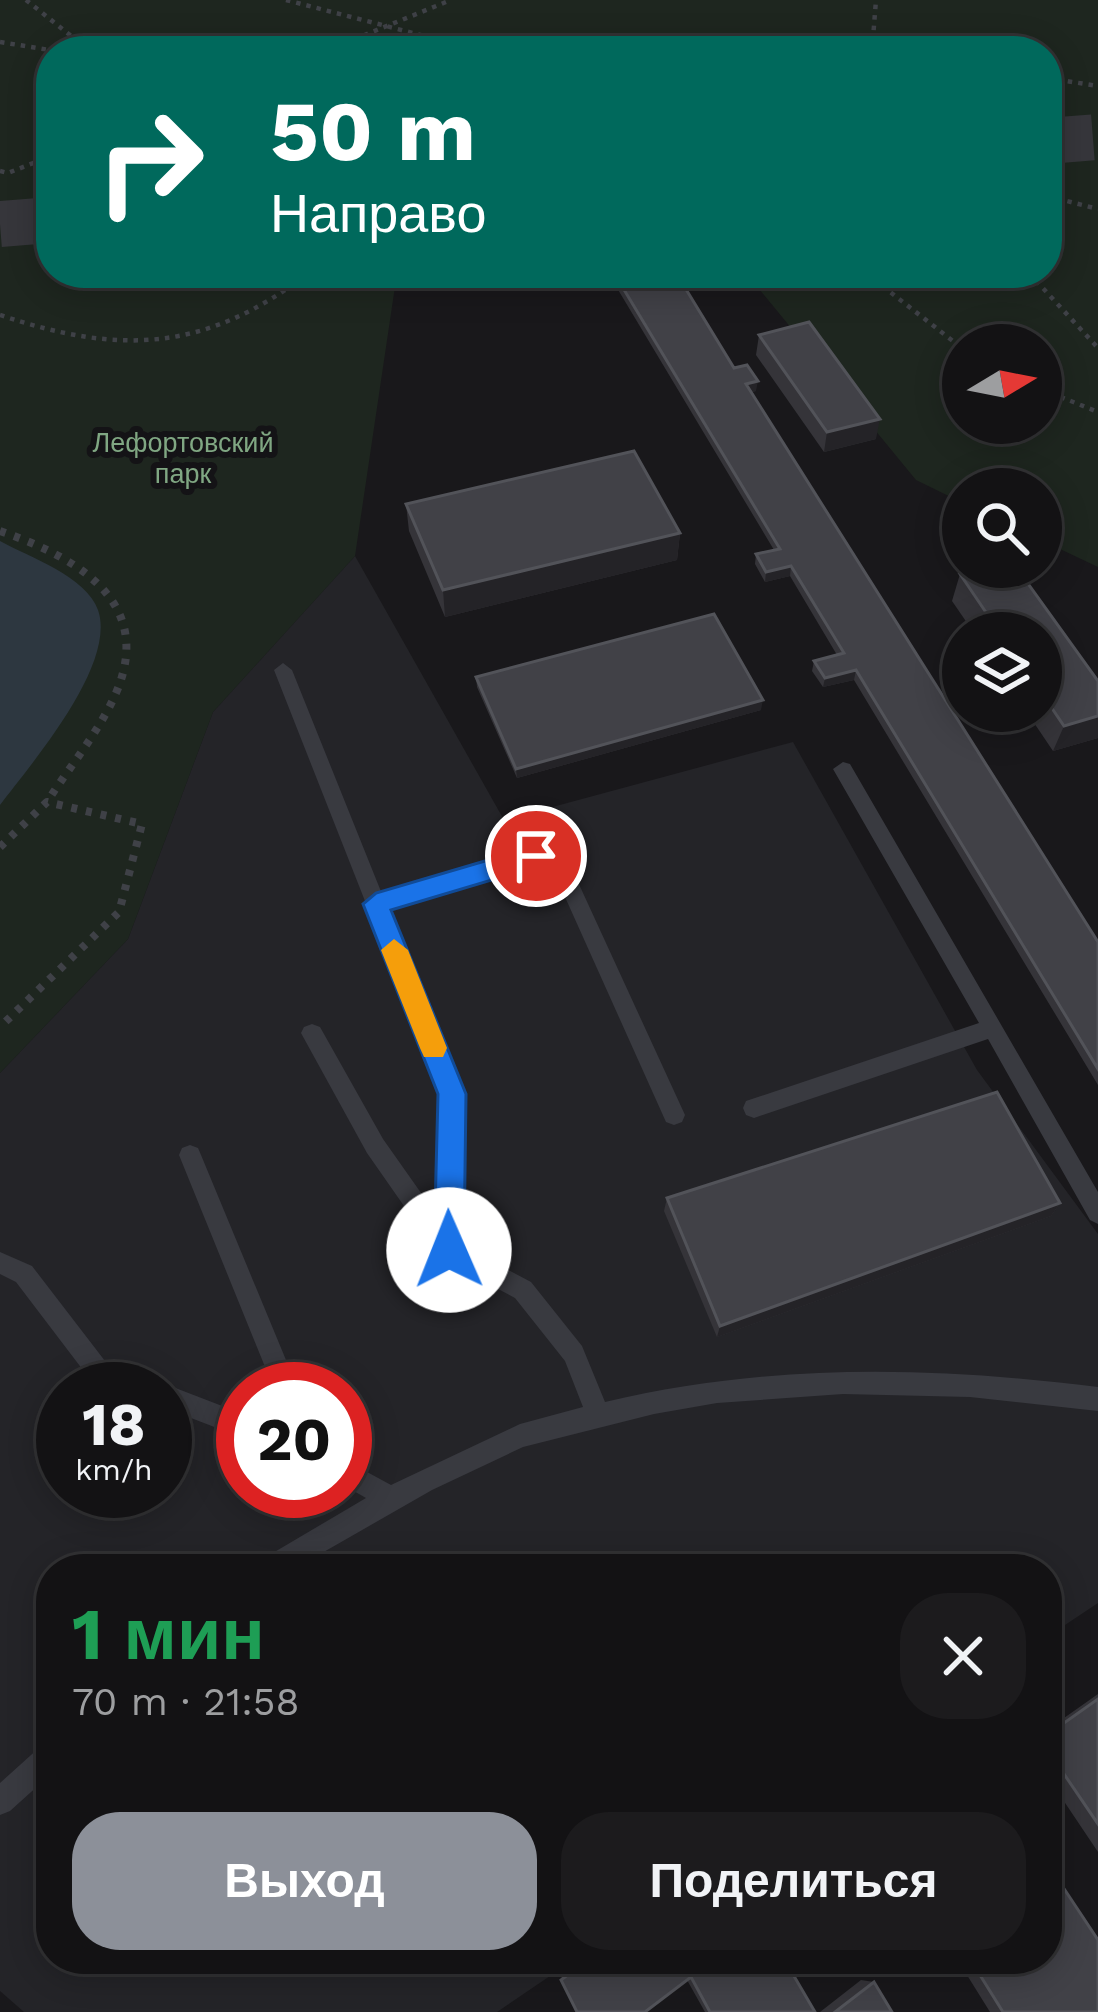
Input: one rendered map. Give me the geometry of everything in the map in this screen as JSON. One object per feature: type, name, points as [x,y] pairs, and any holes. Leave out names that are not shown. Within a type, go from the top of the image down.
[{"type":"lane","points":[[283,670],[452,1094],[449,1250]]},
{"type":"lane","points":[[843,770],[1098,1213]]},
{"type":"lane","points":[[376,904],[536,856],[559,862],[674,1114]]},
{"type":"lane","points":[[754,1108],[993,1028]]},
{"type":"lane","points":[[312,1033],[375,1146],[449,1250],[523,1290],[574,1354],[598,1414]]},
{"type":"lane","points":[[190,1155],[275,1362]]},
{"type":"lane","points":[[0,1262],[24,1274],[91,1362]]},
{"type":"lane","points":[[295,1554],[388,1498],[524,1435],[668,1395],[818,1379],[1010,1387],[1098,1400]]},
{"type":"lane","points":[[372,1488],[388,1498]]},
{"type":"lane","points":[[0,1801],[36,1769]]},
{"type":"path","points":[[26,0],[71,36]]},
{"type":"path","points":[[286,0],[421,36]]},
{"type":"path","points":[[367,36],[451,0]]},
{"type":"path","points":[[873,36],[876,0]]},
{"type":"path","points":[[0,42],[36,48]]},
{"type":"path","points":[[1062,81],[1098,86]]},
{"type":"path","points":[[3,173],[36,164]]},
{"type":"path","points":[[1062,200],[1098,209]]},
{"type":"path","points":[[0,315],[29,328],[173,341],[234,320],[285,288]]},
{"type":"path","points":[[885,288],[942,333]]},
{"type":"path","points":[[1043,288],[1098,348]]},
{"type":"path","points":[[1062,397],[1098,412]]},
{"type":"path","points":[[0,531],[96,575],[126,619],[120,684],[46,802],[0,847]]},
{"type":"path","points":[[0,1028],[119,911],[142,824],[46,802]]},
{"type":"shaded area","points":[[0,541],[82,587],[98,610],[101,632],[84,685],[68,713],[0,805]]},
{"type":"shaded area","points":[[355,556],[504,820],[793,742],[977,1070],[1098,1234],[1098,1603],[1062,1627],[1062,1554],[36,1554],[36,1974],[553,1974],[497,2012],[24,2012],[0,1991],[0,1073],[128,939],[213,712]]},
{"type":"green space","name":"Лефортовский парк","points":[[0,0],[1098,0],[1098,567],[1062,550],[1062,468],[942,468],[942,493],[916,480],[758,288],[1062,288],[1062,36],[36,36],[36,288],[395,288],[355,556],[213,712],[128,939],[0,1073]]},
{"type":"building","points":[[623,288],[685,288],[734,368],[747,365],[758,381],[746,384],[942,695],[942,732],[966,732],[1098,942],[1098,1069],[856,670],[825,678],[814,661],[844,653],[791,566],[766,572],[756,554],[780,549]]},
{"type":"building","points":[[809,322],[880,419],[827,432],[759,335]]},
{"type":"building","points":[[634,451],[680,533],[443,590],[406,504]]},
{"type":"building","points":[[969,588],[1031,588],[1048,612],[986,612]]},
{"type":"building","points":[[714,614],[763,700],[516,769],[476,677]]},
{"type":"building","points":[[1062,631],[1098,681],[1098,716],[1064,726]]},
{"type":"building","points":[[997,1092],[1060,1203],[720,1326],[667,1198]]},
{"type":"building","points":[[1098,1699],[1098,1824],[1062,1771],[1062,1724]]},
{"type":"building","points":[[1062,1886],[1098,1940],[1098,2012],[1003,2012],[979,1974],[1062,1974]]},
{"type":"building","points":[[569,1974],[793,1974],[815,2012],[710,2012],[691,1977],[645,2012],[577,2012],[561,1980]]},
{"type":"building","points":[[874,1982],[892,2012],[835,2012]]},
{"type":"tunnel","points":[[1062,140],[1098,137]]},
{"type":"tunnel","points":[[0,224],[36,221]]},
{"type":"slow traffic","points":[[394,950],[434,1048]]},
{"type":"route","points":[[449,1250],[452,1094],[376,904],[536,856]]}]
